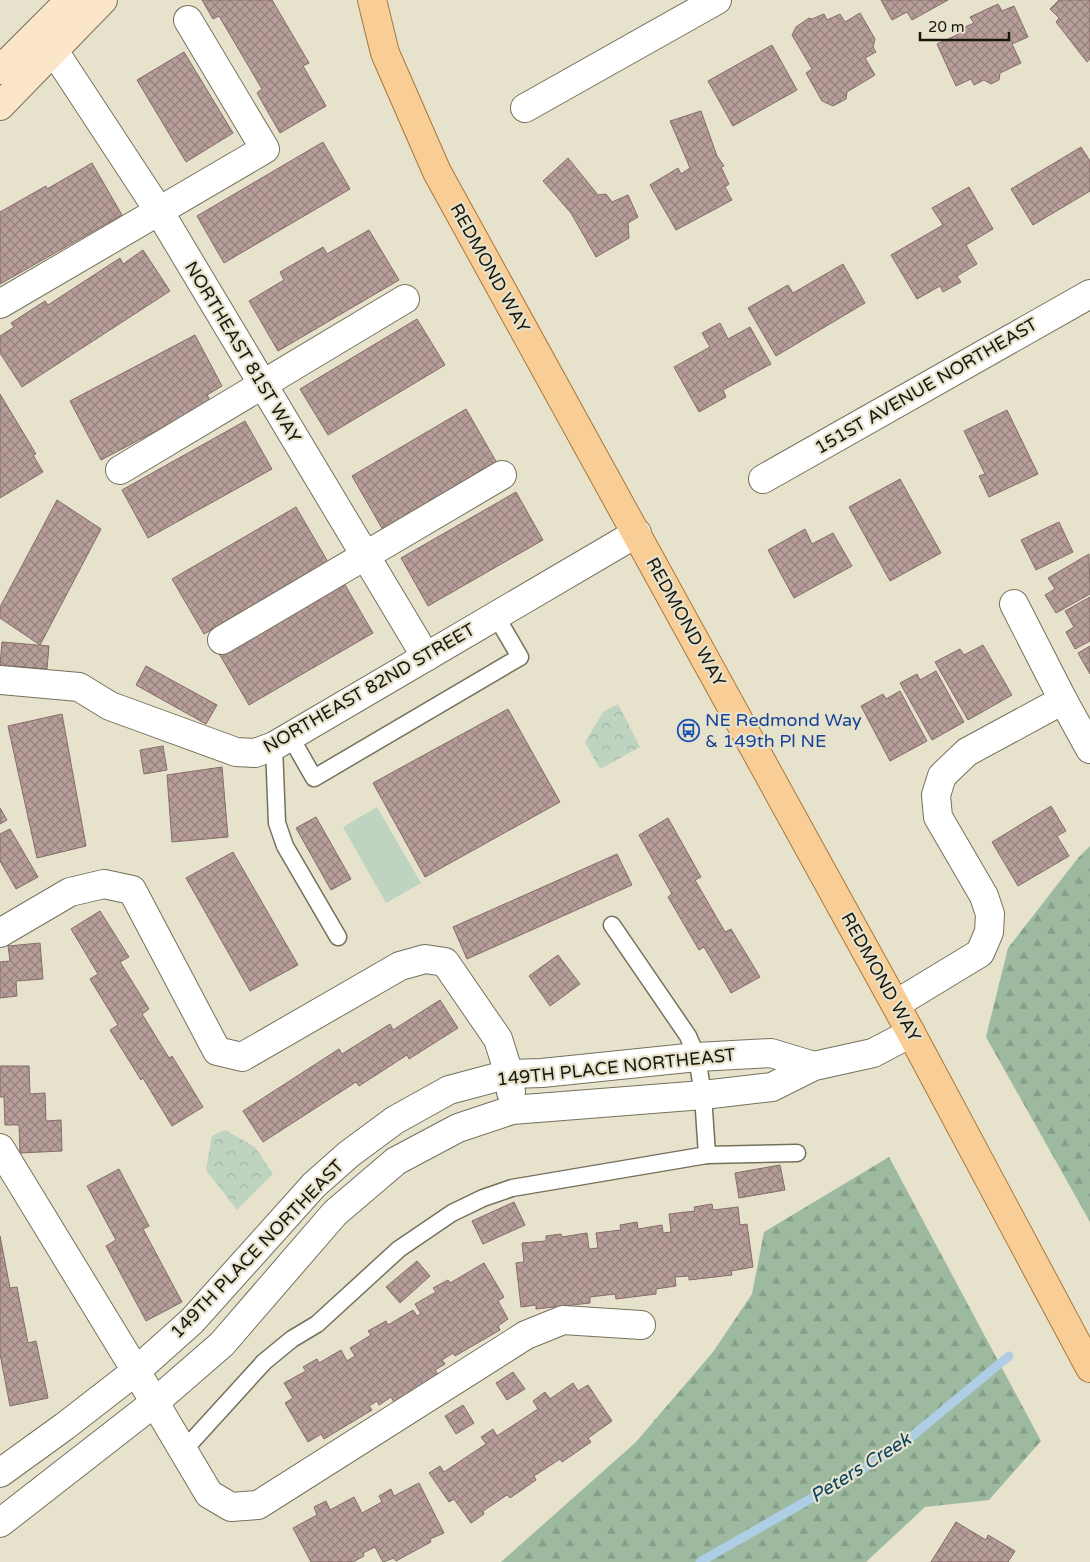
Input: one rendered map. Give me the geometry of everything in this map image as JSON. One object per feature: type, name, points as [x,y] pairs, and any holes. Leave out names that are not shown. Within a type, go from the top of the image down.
[{"type":"main road","name":"REDMOND WAY","points":[[372,0],[385,53],[437,172],[896,1004],[1090,1368]]},
{"type":"street","points":[[0,70],[70,0]]},
{"type":"street","points":[[0,106],[103,0]]},
{"type":"street","points":[[525,108],[717,0]]},
{"type":"street","points":[[0,304],[265,149],[188,20]]},
{"type":"street","name":"NORTHEAST 81ST WAY","points":[[54,51],[159,211],[426,657]]},
{"type":"street","name":"151ST AVENUE NORTHEAST","points":[[763,479],[1090,294]]},
{"type":"street","points":[[120,470],[405,299]]},
{"type":"street","points":[[222,640],[502,475]]},
{"type":"street","name":"NORTHEAST 82ND STREET","points":[[0,680],[79,687],[110,706],[236,752],[255,752],[282,741],[636,533]]},
{"type":"street","points":[[1014,604],[1090,749]]},
{"type":"street","points":[[896,1004],[980,953],[989,932],[990,914],[984,896],[938,817],[936,795],[942,776],[967,752],[1063,700]]},
{"type":"street","points":[[0,933],[70,892],[104,884],[132,890],[217,1050],[242,1057],[400,966],[425,958],[445,962],[498,1039],[509,1074],[512,1110]]},
{"type":"street","name":"149TH PLACE NORTHEAST","points":[[0,1523],[154,1403],[222,1344],[335,1214],[396,1161],[458,1128],[512,1110],[703,1095],[772,1087],[814,1066],[873,1053],[911,1032]]},
{"type":"street","name":"149TH PLACE NORTHEAST","points":[[0,1473],[136,1371],[192,1321],[314,1185],[349,1154],[395,1120],[449,1090],[509,1074],[542,1073],[696,1057],[771,1053],[814,1066]]},
{"type":"street","points":[[0,1148],[209,1494],[230,1507],[258,1505],[526,1335],[563,1320],[641,1325]]},
{"type":"lane","points":[[282,741],[314,778],[520,657],[496,616]]},
{"type":"lane","points":[[282,741],[277,823],[285,846],[338,937]]},
{"type":"lane","points":[[612,924],[688,1036],[696,1057],[703,1095],[707,1155]]},
{"type":"lane","points":[[183,1451],[264,1362],[292,1339],[317,1324],[399,1249],[452,1213],[483,1198],[512,1188],[707,1155],[797,1153]]},
{"type":"green space","points":[[618,704],[640,747],[600,769],[585,742],[603,712]]},
{"type":"green space","points":[[377,807],[421,883],[386,903],[343,827]]},
{"type":"green space","points":[[1090,846],[1090,1222],[986,1037],[1008,948],[1078,858]]},
{"type":"green space","points":[[225,1130],[255,1147],[273,1174],[237,1210],[206,1170],[212,1136]]},
{"type":"green space","points":[[889,1157],[1041,1441],[989,1500],[925,1507],[866,1562],[501,1562],[636,1442],[713,1352],[752,1294],[764,1232]]},
{"type":"building","points":[[202,0],[272,0],[309,63],[303,66],[326,106],[280,133],[257,93],[262,89],[219,16],[213,19]]},
{"type":"building","points":[[881,0],[948,0],[912,20],[907,12],[892,20]]},
{"type":"building","points":[[1059,0],[1090,0],[1090,59],[1087,62],[1056,22],[1059,18],[1050,9]]},
{"type":"building","points":[[998,4],[1002,11],[1014,6],[1028,37],[1012,44],[1021,63],[1000,73],[999,80],[991,84],[984,80],[974,85],[971,79],[956,86],[937,44],[959,34],[958,30],[974,23],[970,17]]},
{"type":"building","points":[[860,13],[875,39],[873,47],[876,52],[865,58],[875,75],[847,92],[846,99],[833,106],[822,101],[806,73],[812,69],[792,35],[796,27],[809,18],[812,19],[824,14],[827,20],[840,14],[845,22]]},
{"type":"building","points":[[772,45],[797,90],[733,126],[708,81]]},
{"type":"building","points":[[184,52],[233,133],[186,162],[137,80]]},
{"type":"building","points":[[701,111],[717,156],[724,166],[721,167],[729,184],[725,187],[732,200],[676,230],[650,185],[678,168],[681,174],[690,168],[670,121]]},
{"type":"building","points":[[323,142],[350,189],[224,263],[197,216]]},
{"type":"building","points":[[1081,147],[1090,161],[1090,191],[1033,225],[1011,189]]},
{"type":"building","points":[[568,158],[598,195],[606,194],[612,202],[628,195],[638,217],[628,223],[629,238],[596,257],[571,213],[543,181]]},
{"type":"building","points":[[92,163],[122,215],[0,284],[0,212],[46,186],[47,189]]},
{"type":"building","points":[[969,187],[993,229],[966,245],[977,264],[957,276],[961,282],[943,292],[940,286],[917,299],[891,255],[943,225],[932,208]]},
{"type":"building","points":[[369,230],[399,280],[278,351],[249,301],[284,280],[280,272],[323,247],[327,254]]},
{"type":"building","points":[[143,250],[170,291],[22,387],[0,353],[0,336],[14,327],[11,323],[45,301],[48,305],[120,258],[123,264]]},
{"type":"building","points":[[843,264],[865,303],[776,356],[748,308],[788,285],[793,293]]},
{"type":"building","points":[[417,319],[445,365],[328,435],[300,389]]},
{"type":"building","points":[[720,323],[728,339],[750,327],[771,364],[723,390],[726,397],[699,412],[674,367],[710,347],[702,333]]},
{"type":"building","points":[[195,335],[222,386],[207,395],[211,402],[101,460],[70,401]]},
{"type":"building","points":[[0,394],[36,454],[33,455],[43,472],[0,498]]},
{"type":"building","points":[[466,409],[497,463],[383,530],[352,476]]},
{"type":"building","points":[[1007,410],[1038,474],[989,497],[979,476],[985,474],[964,431]]},
{"type":"building","points":[[245,421],[272,469],[148,538],[122,490]]},
{"type":"building","points":[[900,479],[941,553],[890,581],[849,507]]},
{"type":"building","points":[[516,492],[543,540],[428,606],[401,558]]},
{"type":"building","points":[[57,500],[101,529],[40,645],[0,618],[0,607]]},
{"type":"building","points":[[296,507],[328,562],[204,634],[172,579]]},
{"type":"building","points":[[1059,522],[1073,552],[1036,570],[1021,540]]},
{"type":"building","points":[[805,529],[812,544],[833,533],[852,566],[794,598],[768,550]]},
{"type":"building","points":[[1089,554],[1090,594],[1056,613],[1045,595],[1055,589],[1048,578]]},
{"type":"building","points":[[341,578],[373,633],[249,705],[217,650]]},
{"type":"building","points":[[1090,597],[1090,641],[1075,649],[1066,632],[1074,627],[1065,611]]},
{"type":"building","points":[[2,642],[49,646],[47,669],[0,665]]},
{"type":"building","points":[[983,645],[1012,695],[968,720],[935,662],[960,649],[964,655]]},
{"type":"building","points":[[1090,646],[1090,674],[1078,653]]},
{"type":"building","points":[[146,666],[217,705],[206,724],[136,685]]},
{"type":"building","points":[[936,671],[964,722],[932,740],[900,683],[917,674],[920,680]]},
{"type":"building","points":[[900,691],[927,741],[890,761],[861,706],[883,694],[886,699]]},
{"type":"building","points":[[508,709],[560,802],[425,877],[373,783]]},
{"type":"building","points":[[62,714],[86,846],[37,858],[8,726]]},
{"type":"building","points":[[163,746],[167,770],[144,774],[140,750]]},
{"type":"building","points":[[222,767],[228,837],[172,842],[167,775]]},
{"type":"building","points":[[1051,806],[1066,831],[1057,836],[1069,856],[1018,886],[992,842]]},
{"type":"building","points":[[0,808],[7,820],[0,824]]},
{"type":"building","points":[[316,817],[351,879],[331,890],[296,828]]},
{"type":"building","points":[[668,818],[701,877],[695,880],[725,932],[731,929],[760,977],[731,993],[704,947],[699,950],[668,897],[672,894],[639,835]]},
{"type":"building","points":[[10,829],[38,877],[16,889],[0,861],[0,834]]},
{"type":"building","points":[[233,852],[298,965],[250,991],[186,878]]},
{"type":"building","points":[[617,854],[632,885],[467,959],[453,927]]},
{"type":"building","points":[[100,911],[129,957],[120,962],[149,1009],[142,1014],[169,1058],[172,1056],[203,1107],[172,1126],[143,1078],[141,1080],[110,1030],[118,1025],[90,979],[98,974],[71,929]]},
{"type":"building","points":[[40,943],[43,979],[16,981],[17,996],[0,998],[0,962],[10,961],[8,946]]},
{"type":"building","points":[[558,955],[580,984],[550,1006],[529,976]]},
{"type":"building","points":[[440,1000],[458,1028],[409,1059],[407,1055],[359,1086],[356,1082],[263,1142],[243,1111],[339,1049],[342,1054],[390,1024],[393,1030]]},
{"type":"building","points":[[0,1066],[29,1066],[30,1094],[45,1093],[46,1121],[61,1120],[62,1151],[20,1153],[19,1125],[5,1125],[4,1097],[0,1097]]},
{"type":"building","points":[[780,1165],[785,1190],[739,1198],[735,1173]]},
{"type":"building","points":[[119,1169],[149,1226],[143,1229],[182,1302],[146,1321],[106,1246],[116,1240],[87,1186]]},
{"type":"building","points":[[514,1202],[525,1225],[483,1244],[472,1221]]},
{"type":"building","points":[[712,1204],[713,1210],[738,1207],[740,1225],[747,1224],[753,1267],[731,1271],[732,1275],[689,1280],[689,1276],[675,1277],[676,1286],[656,1289],[656,1294],[616,1299],[615,1294],[590,1297],[590,1303],[536,1309],[536,1305],[521,1307],[516,1263],[524,1262],[522,1243],[546,1241],[546,1236],[561,1234],[562,1237],[587,1233],[589,1249],[598,1248],[596,1233],[621,1230],[620,1225],[637,1222],[638,1229],[662,1225],[663,1233],[671,1232],[669,1214],[695,1211],[694,1207]]},
{"type":"building","points":[[0,1236],[10,1288],[17,1287],[28,1343],[36,1341],[48,1398],[10,1406],[0,1354]]},
{"type":"building","points":[[417,1261],[430,1276],[400,1303],[386,1287]]},
{"type":"building","points":[[484,1263],[504,1297],[498,1301],[508,1319],[498,1326],[500,1330],[455,1356],[453,1353],[442,1360],[445,1364],[435,1370],[439,1376],[394,1402],[391,1397],[379,1405],[377,1401],[369,1406],[372,1410],[324,1439],[321,1434],[308,1442],[285,1403],[293,1398],[284,1383],[306,1371],[303,1367],[317,1359],[319,1363],[341,1350],[347,1361],[355,1356],[350,1348],[371,1335],[368,1331],[386,1321],[388,1325],[413,1310],[417,1316],[421,1314],[415,1304],[436,1292],[433,1288],[448,1280],[450,1283]]},
{"type":"building","points":[[513,1372],[525,1389],[507,1400],[496,1383]]},
{"type":"building","points":[[573,1383],[578,1391],[588,1385],[612,1421],[588,1438],[591,1442],[562,1462],[560,1459],[534,1476],[536,1480],[510,1498],[507,1495],[483,1511],[484,1514],[471,1523],[454,1499],[449,1502],[429,1473],[440,1466],[444,1472],[486,1444],[481,1437],[493,1429],[497,1436],[538,1409],[533,1401],[545,1392],[550,1399]]},
{"type":"building","points":[[463,1405],[474,1423],[456,1434],[445,1416]]},
{"type":"building","points":[[419,1483],[444,1533],[430,1539],[431,1542],[396,1561],[394,1558],[383,1562],[375,1547],[363,1553],[364,1556],[353,1562],[311,1562],[293,1528],[317,1515],[314,1507],[326,1501],[330,1510],[354,1497],[362,1513],[382,1502],[379,1496],[391,1489],[394,1496]]},
{"type":"building","points":[[956,1522],[986,1540],[988,1535],[1015,1551],[1008,1562],[931,1562]]},
{"type":"waterway","name":"Peters Creek","points":[[700,1562],[894,1451],[1009,1356]]},
{"type":"place","name":"NE Redmond Way & 149th Pl NE","points":[[689,730]]}]
